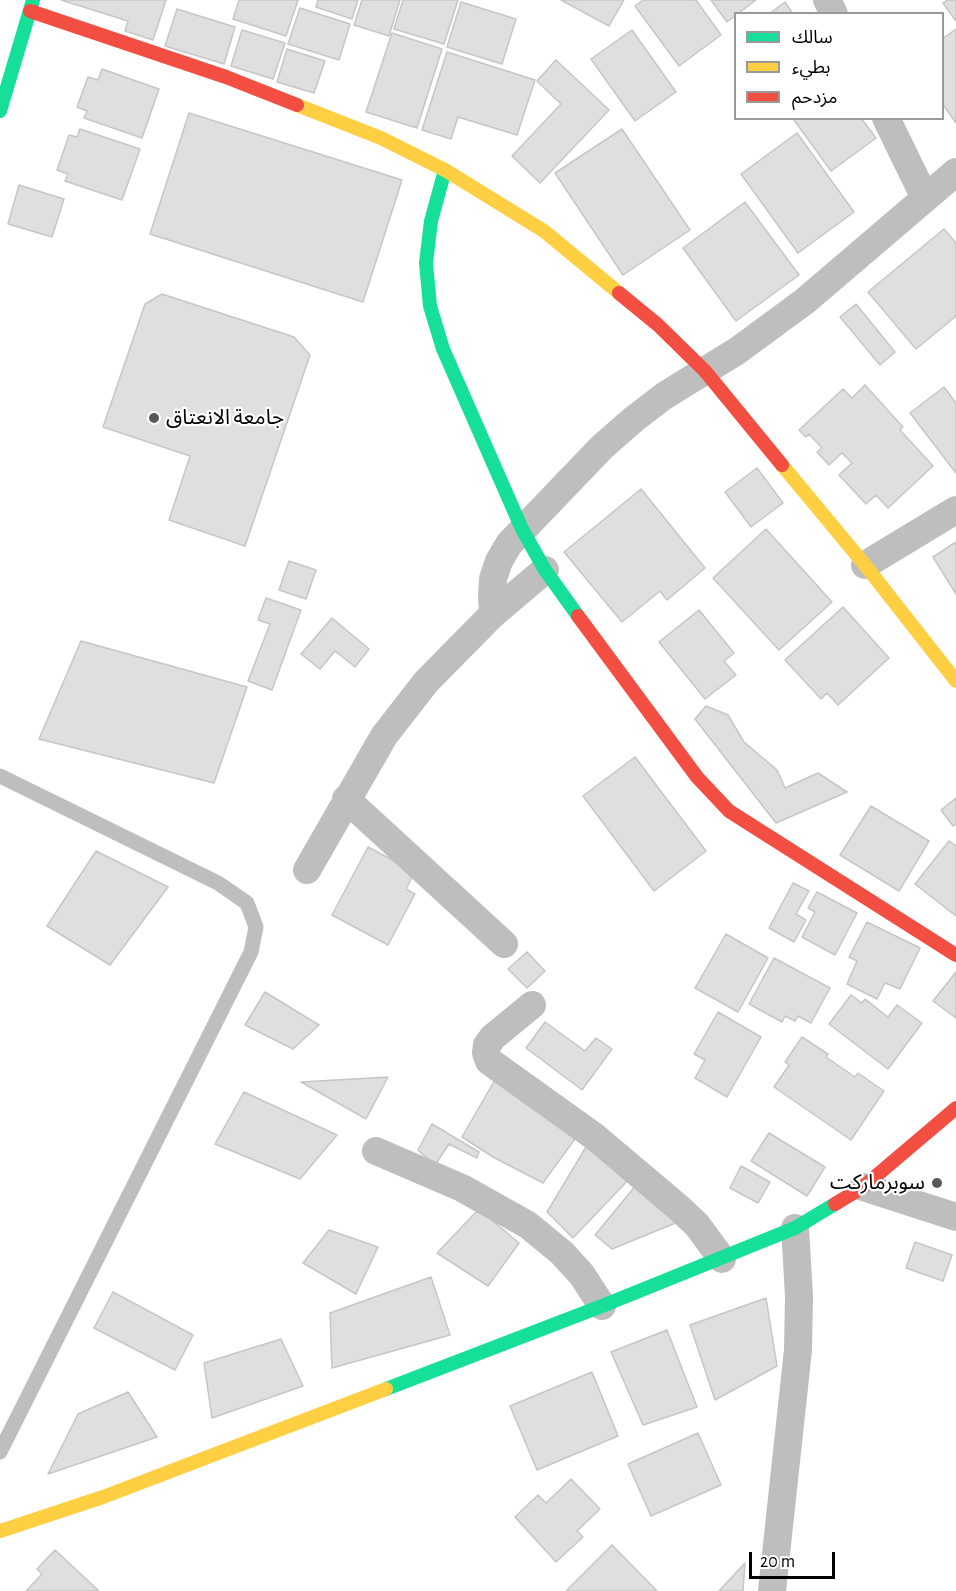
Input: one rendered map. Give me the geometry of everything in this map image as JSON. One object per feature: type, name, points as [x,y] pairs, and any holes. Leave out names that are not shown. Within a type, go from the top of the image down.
[{"type":"street","points":[[0,111],[32,5],[226,77],[381,138],[445,170],[544,231],[658,325],[705,371],[865,565],[956,681]]},
{"type":"street","points":[[887,120],[925,198]]},
{"type":"street","points":[[445,170],[431,221],[427,252],[430,306],[442,349],[522,529],[544,570],[697,777],[729,811],[956,954]]},
{"type":"street","points":[[493,614],[493,579],[499,561],[509,544],[602,447],[664,396],[737,351],[805,301],[956,172]]},
{"type":"street","points":[[865,565],[956,510]]},
{"type":"street","points":[[307,870],[384,736],[426,682],[493,614],[544,570]]},
{"type":"street","points":[[346,799],[504,944]]},
{"type":"street","points":[[532,1005],[493,1037],[487,1045],[486,1053],[489,1061],[595,1137],[679,1208],[698,1225],[722,1259]]},
{"type":"street","points":[[0,1531],[103,1497],[602,1306],[795,1228],[863,1187],[956,1108]]},
{"type":"street","points":[[376,1151],[462,1188],[528,1224],[562,1253],[582,1275],[602,1306]]},
{"type":"street","points":[[863,1187],[956,1217]]},
{"type":"street","points":[[772,1591],[798,1350],[799,1296],[795,1228]]},
{"type":"lane","points":[[0,776],[218,883],[247,903],[256,927],[251,952],[1,1446]]},
{"type":"building","points":[[61,0],[166,0],[153,40],[125,31],[128,21]]},
{"type":"building","points":[[239,0],[298,0],[286,36],[233,19]]},
{"type":"building","points":[[318,0],[358,0],[352,19],[316,7]]},
{"type":"building","points":[[362,0],[400,0],[389,36],[354,25]]},
{"type":"building","points":[[403,0],[458,0],[444,44],[394,29]]},
{"type":"building","points":[[561,0],[624,0],[609,26]]},
{"type":"building","points":[[643,0],[696,0],[721,35],[679,66],[635,6]]},
{"type":"building","points":[[711,0],[756,0],[740,12],[734,12],[734,17],[727,22]]},
{"type":"building","points":[[956,0],[956,21],[943,3]]},
{"type":"building","points":[[461,2],[516,19],[502,64],[447,47]]},
{"type":"building","points":[[785,2],[792,12],[772,12]]},
{"type":"building","points":[[300,8],[350,24],[339,60],[288,44]]},
{"type":"building","points":[[177,9],[235,27],[224,64],[165,46]]},
{"type":"building","points":[[956,29],[956,123],[944,106],[944,38]]},
{"type":"building","points":[[242,30],[285,43],[273,79],[231,66]]},
{"type":"building","points":[[632,30],[676,92],[635,121],[591,59]]},
{"type":"building","points":[[392,33],[442,49],[417,128],[366,112]]},
{"type":"building","points":[[287,49],[325,61],[314,93],[277,82]]},
{"type":"building","points":[[447,52],[535,80],[517,135],[458,117],[451,139],[422,130]]},
{"type":"building","points":[[556,60],[609,110],[540,183],[512,156],[561,104],[537,81]]},
{"type":"building","points":[[102,69],[159,89],[142,138],[84,118],[87,111],[77,107],[88,77],[98,80]]},
{"type":"building","points":[[189,113],[402,180],[363,302],[150,234]]},
{"type":"building","points":[[794,120],[862,120],[876,138],[831,171]]},
{"type":"building","points":[[80,129],[140,149],[122,200],[65,181],[68,174],[57,170],[69,135],[77,137]]},
{"type":"building","points":[[622,129],[690,230],[623,275],[555,173]]},
{"type":"building","points":[[797,133],[854,212],[798,253],[741,174]]},
{"type":"building","points":[[19,185],[64,199],[52,237],[8,224]]},
{"type":"building","points":[[745,202],[799,275],[736,321],[683,248]]},
{"type":"building","points":[[944,229],[956,243],[956,316],[916,349],[868,292]]},
{"type":"building","points":[[162,294],[294,337],[310,355],[245,546],[169,520],[190,456],[103,427],[145,304]]},
{"type":"building","points":[[856,304],[895,352],[880,365],[840,317]]},
{"type":"building","points":[[865,385],[903,427],[900,430],[933,466],[888,508],[876,495],[866,504],[839,475],[852,463],[842,453],[829,465],[817,452],[822,448],[809,434],[806,437],[799,430],[843,389],[852,398]]},
{"type":"building","points":[[944,387],[956,403],[956,473],[910,413]]},
{"type":"building","points":[[757,468],[783,503],[751,527],[725,492]]},
{"type":"building","points":[[641,489],[705,568],[667,600],[660,591],[622,622],[564,552]]},
{"type":"building","points":[[766,529],[832,602],[779,650],[713,578]]},
{"type":"building","points":[[956,542],[956,594],[933,557]]},
{"type":"building","points":[[289,561],[316,570],[306,599],[279,590]]},
{"type":"building","points":[[266,598],[301,610],[272,690],[248,681],[270,624],[258,620]]},
{"type":"building","points":[[843,607],[889,658],[838,705],[827,693],[821,699],[785,660]]},
{"type":"building","points":[[699,610],[734,653],[724,661],[736,675],[705,699],[659,642]]},
{"type":"building","points":[[332,618],[369,649],[355,667],[335,651],[320,669],[301,654]]},
{"type":"building","points":[[81,641],[247,687],[214,783],[39,739]]},
{"type":"building","points":[[706,706],[728,715],[744,742],[777,770],[785,788],[818,773],[847,792],[776,823],[695,719]]},
{"type":"building","points":[[635,757],[706,851],[654,891],[583,796]]},
{"type":"building","points":[[956,798],[956,824],[953,826],[941,810]]},
{"type":"building","points":[[871,806],[929,841],[899,891],[840,855]]},
{"type":"building","points":[[949,841],[956,846],[956,916],[915,884]]},
{"type":"building","points":[[368,847],[415,872],[406,889],[415,894],[388,945],[332,915]]},
{"type":"building","points":[[96,851],[168,887],[110,965],[47,926]]},
{"type":"building","points":[[793,883],[809,891],[796,914],[806,920],[794,942],[769,928]]},
{"type":"building","points":[[817,892],[857,913],[835,955],[802,937],[815,912],[808,908]]},
{"type":"building","points":[[867,922],[920,948],[900,989],[885,983],[877,999],[847,984],[857,961],[849,957]]},
{"type":"building","points":[[726,934],[768,958],[738,1012],[695,988]]},
{"type":"building","points":[[527,952],[545,971],[527,988],[508,969]]},
{"type":"building","points":[[774,958],[830,988],[811,1023],[798,1016],[795,1021],[785,1016],[782,1022],[749,1004]]},
{"type":"building","points":[[956,972],[956,1018],[933,1001]]},
{"type":"building","points":[[265,992],[319,1025],[293,1049],[245,1025]]},
{"type":"building","points":[[851,995],[862,1003],[865,999],[888,1017],[897,1005],[922,1023],[888,1069],[829,1024]]},
{"type":"building","points":[[718,1012],[761,1037],[727,1097],[695,1078],[705,1060],[694,1054]]},
{"type":"building","points":[[545,1022],[585,1051],[596,1038],[612,1049],[582,1090],[526,1048]]},
{"type":"building","points":[[802,1037],[828,1054],[826,1057],[855,1077],[858,1073],[884,1091],[851,1140],[774,1087],[789,1065],[785,1062]]},
{"type":"building","points":[[388,1077],[366,1119],[301,1082]]},
{"type":"building","points":[[496,1078],[577,1136],[543,1183],[493,1157],[462,1137]]},
{"type":"building","points":[[244,1092],[337,1135],[300,1179],[215,1144]]},
{"type":"building","points":[[432,1124],[479,1152],[477,1158],[449,1144],[435,1165],[418,1150]]},
{"type":"building","points":[[769,1133],[825,1167],[807,1196],[751,1161]]},
{"type":"building","points":[[589,1142],[632,1176],[573,1238],[547,1212]]},
{"type":"building","points":[[741,1166],[770,1182],[758,1203],[730,1188]]},
{"type":"building","points":[[637,1184],[678,1222],[612,1249],[595,1235]]},
{"type":"building","points":[[479,1209],[519,1243],[488,1286],[437,1253]]},
{"type":"building","points":[[329,1230],[378,1247],[356,1294],[303,1263]]},
{"type":"building","points":[[915,1242],[952,1255],[943,1281],[906,1268]]},
{"type":"building","points":[[431,1277],[450,1335],[332,1368],[330,1313]]},
{"type":"building","points":[[113,1292],[193,1335],[175,1370],[94,1328]]},
{"type":"building","points":[[766,1298],[777,1366],[715,1400],[690,1325]]},
{"type":"building","points":[[667,1330],[697,1407],[643,1425],[611,1352]]},
{"type":"building","points":[[281,1339],[303,1386],[212,1418],[204,1363]]},
{"type":"building","points":[[592,1372],[618,1436],[537,1470],[510,1406]]},
{"type":"building","points":[[128,1392],[157,1437],[48,1474],[78,1414]]},
{"type":"building","points":[[698,1433],[721,1485],[651,1516],[628,1464]]},
{"type":"building","points":[[571,1479],[600,1509],[577,1531],[583,1537],[556,1562],[515,1517],[538,1495],[546,1503]]},
{"type":"building","points":[[612,1545],[657,1591],[566,1591]]},
{"type":"building","points":[[55,1550],[99,1591],[26,1591],[42,1574],[37,1569]]},
{"type":"building","points":[[745,1563],[743,1591],[719,1591]]},
{"type":"traffic: fast","points":[[0,111],[33,0]]},
{"type":"traffic: fast","points":[[445,170],[431,221],[426,263],[430,306],[443,349],[522,529],[545,570],[578,616]]},
{"type":"traffic: fast","points":[[386,1389],[602,1306],[795,1228],[835,1204]]},
{"type":"traffic: slow","points":[[297,105],[381,138],[445,170],[544,231],[619,293]]},
{"type":"traffic: slow","points":[[782,465],[865,565],[956,681]]},
{"type":"traffic: slow","points":[[0,1531],[103,1497],[386,1389]]},
{"type":"traffic: jam","points":[[30,11],[226,77],[297,105]]},
{"type":"traffic: jam","points":[[619,293],[658,325],[705,371],[782,465]]},
{"type":"traffic: jam","points":[[578,616],[697,777],[729,811],[956,955]]},
{"type":"traffic: jam","points":[[835,1204],[863,1187],[956,1108]]},
{"type":"place","name":"جامعة الانعتاق","points":[[154,418]]},
{"type":"place","name":"سوبرماركت","points":[[937,1183]]}]
